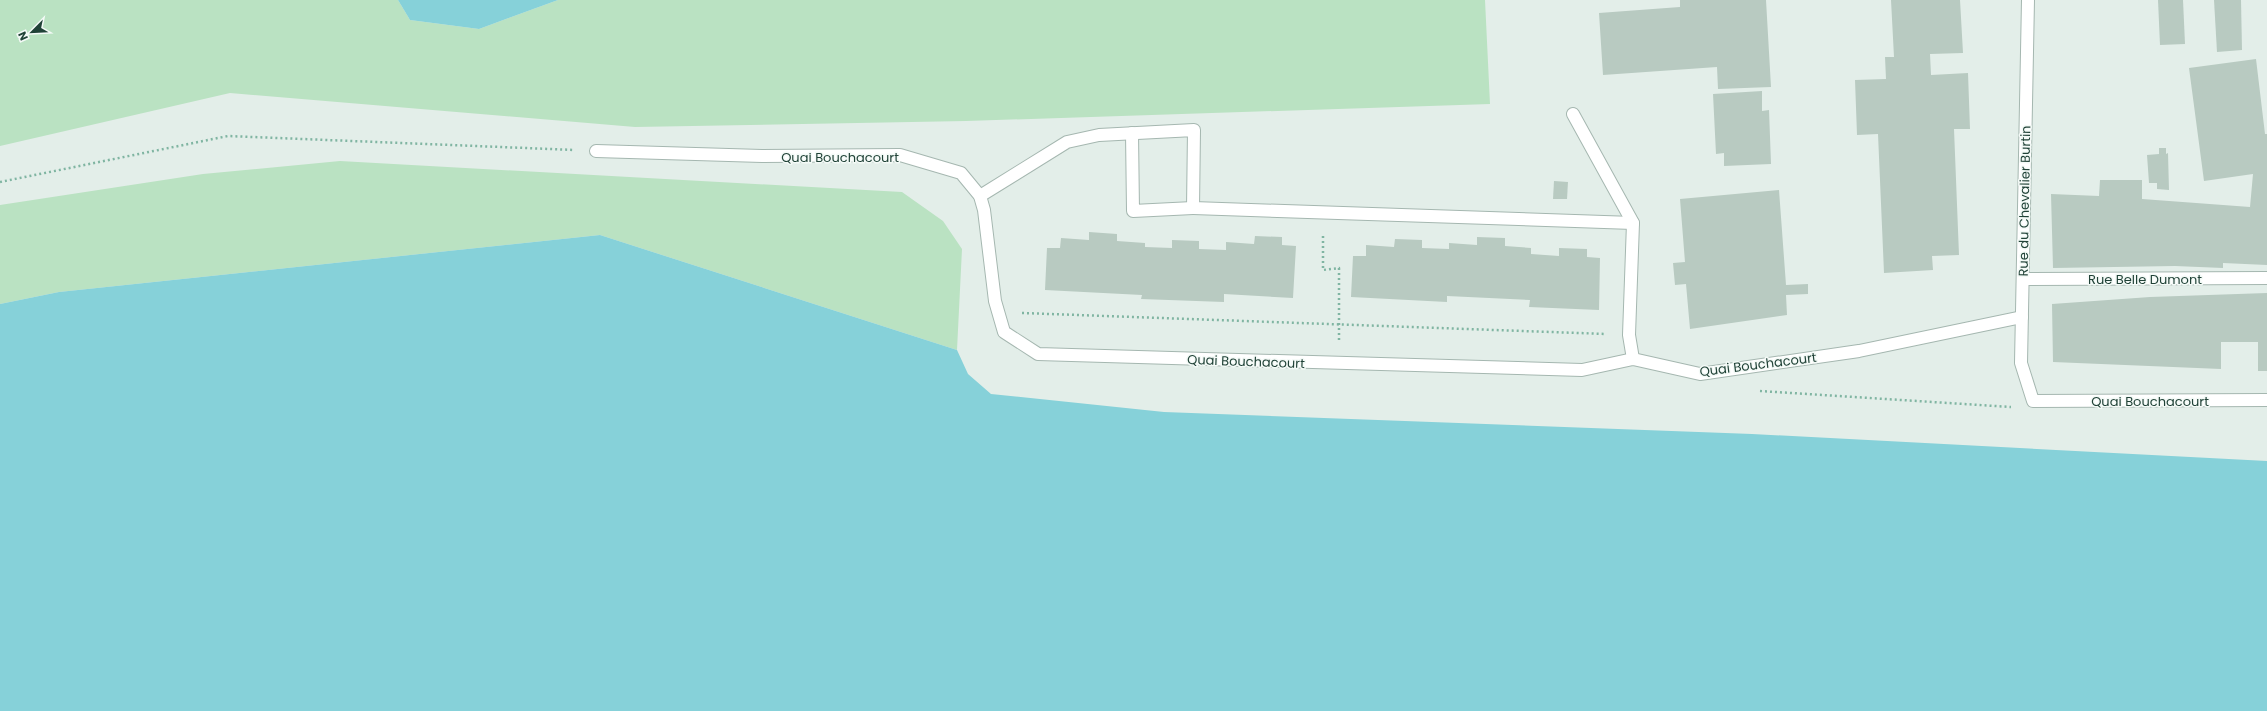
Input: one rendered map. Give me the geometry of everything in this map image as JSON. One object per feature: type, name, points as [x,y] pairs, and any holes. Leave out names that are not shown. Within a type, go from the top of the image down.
[{"type":"street","name":"Rue du Chevalier Burtin","points":[[2028,0],[2021,363],[2033,401]]},
{"type":"street","points":[[1573,114],[1633,223],[1629,335],[1633,359]]},
{"type":"street","points":[[980,196],[1067,142],[1099,134],[1194,130],[1193,208]]},
{"type":"street","points":[[1132,133],[1133,211],[1193,208],[1633,223]]},
{"type":"street","name":"Quai Bouchacourt","points":[[596,151],[762,156],[900,155],[961,173],[980,196],[998,312],[1004,332],[1038,354],[1582,370],[1633,359],[1700,374],[1859,351],[2022,317]]},
{"type":"street","name":"Rue Belle Dumont","points":[[2023,280],[2267,278]]},
{"type":"street","name":"Quai Bouchacourt","points":[[2033,401],[2267,400]]},
{"type":"path","points":[[0,182],[228,136],[596,151]]},
{"type":"path","points":[[1322,212],[1323,270],[1339,268],[1340,326],[1337,363]]},
{"type":"path","points":[[998,312],[1340,326],[1629,335]]},
{"type":"path","points":[[1752,390],[2016,407]]},
{"type":"green space","points":[[0,0],[398,0],[410,20],[479,29],[558,0],[1485,0],[1490,104],[966,121],[635,127],[230,93],[0,146]]},
{"type":"green space","points":[[340,161],[902,192],[943,221],[962,249],[957,350],[600,235],[59,292],[0,304],[0,205],[203,174]]},
{"type":"water","points":[[398,0],[558,0],[479,29],[410,20]]},
{"type":"water","points":[[600,235],[957,350],[968,374],[991,394],[1164,412],[1752,434],[2267,461],[2267,711],[0,711],[0,304],[59,292]]},
{"type":"building","points":[[1680,0],[1766,0],[1771,87],[1718,89],[1717,67],[1603,75],[1599,13],[1680,7]]},
{"type":"building","points":[[1891,0],[1960,0],[1963,53],[1930,54],[1931,75],[1968,73],[1970,129],[1954,129],[1959,255],[1932,256],[1933,270],[1884,273],[1878,134],[1857,135],[1855,80],[1886,79],[1885,57],[1894,57]]},
{"type":"building","points":[[2158,0],[2183,0],[2185,44],[2160,45]]},
{"type":"building","points":[[2214,0],[2241,0],[2242,50],[2217,52]]},
{"type":"building","points":[[2256,59],[2265,134],[2267,134],[2267,265],[2223,263],[2223,268],[2175,266],[2053,268],[2051,194],[2099,196],[2100,180],[2142,180],[2142,199],[2250,207],[2253,174],[2204,181],[2189,68]]},
{"type":"building","points":[[1762,91],[1762,111],[1769,110],[1771,164],[1724,166],[1724,153],[1716,154],[1713,94]]},
{"type":"building","points":[[2159,148],[2166,148],[2166,154],[2168,153],[2169,190],[2157,189],[2157,183],[2149,183],[2147,155],[2159,154]]},
{"type":"building","points":[[1554,181],[1568,182],[1567,199],[1553,199]]},
{"type":"building","points":[[1779,190],[1786,285],[1808,284],[1808,294],[1786,295],[1787,315],[1690,329],[1686,284],[1675,285],[1673,263],[1685,262],[1680,199]]},
{"type":"building","points":[[1089,232],[1117,234],[1117,241],[1145,243],[1145,247],[1172,248],[1172,240],[1199,241],[1199,249],[1226,250],[1226,242],[1254,244],[1255,236],[1282,237],[1282,245],[1296,246],[1293,298],[1224,294],[1224,302],[1141,299],[1142,295],[1045,290],[1047,248],[1060,248],[1061,238],[1089,240]]},
{"type":"building","points":[[1477,237],[1505,238],[1505,246],[1531,248],[1531,254],[1559,256],[1559,248],[1587,249],[1587,257],[1600,258],[1599,310],[1529,307],[1530,300],[1447,296],[1447,302],[1351,297],[1353,256],[1366,256],[1366,245],[1394,247],[1395,239],[1422,240],[1422,248],[1449,249],[1449,243],[1477,245]]},
{"type":"building","points":[[2267,293],[2267,371],[2258,371],[2258,342],[2221,342],[2221,369],[2053,362],[2052,304],[2150,297]]}]
